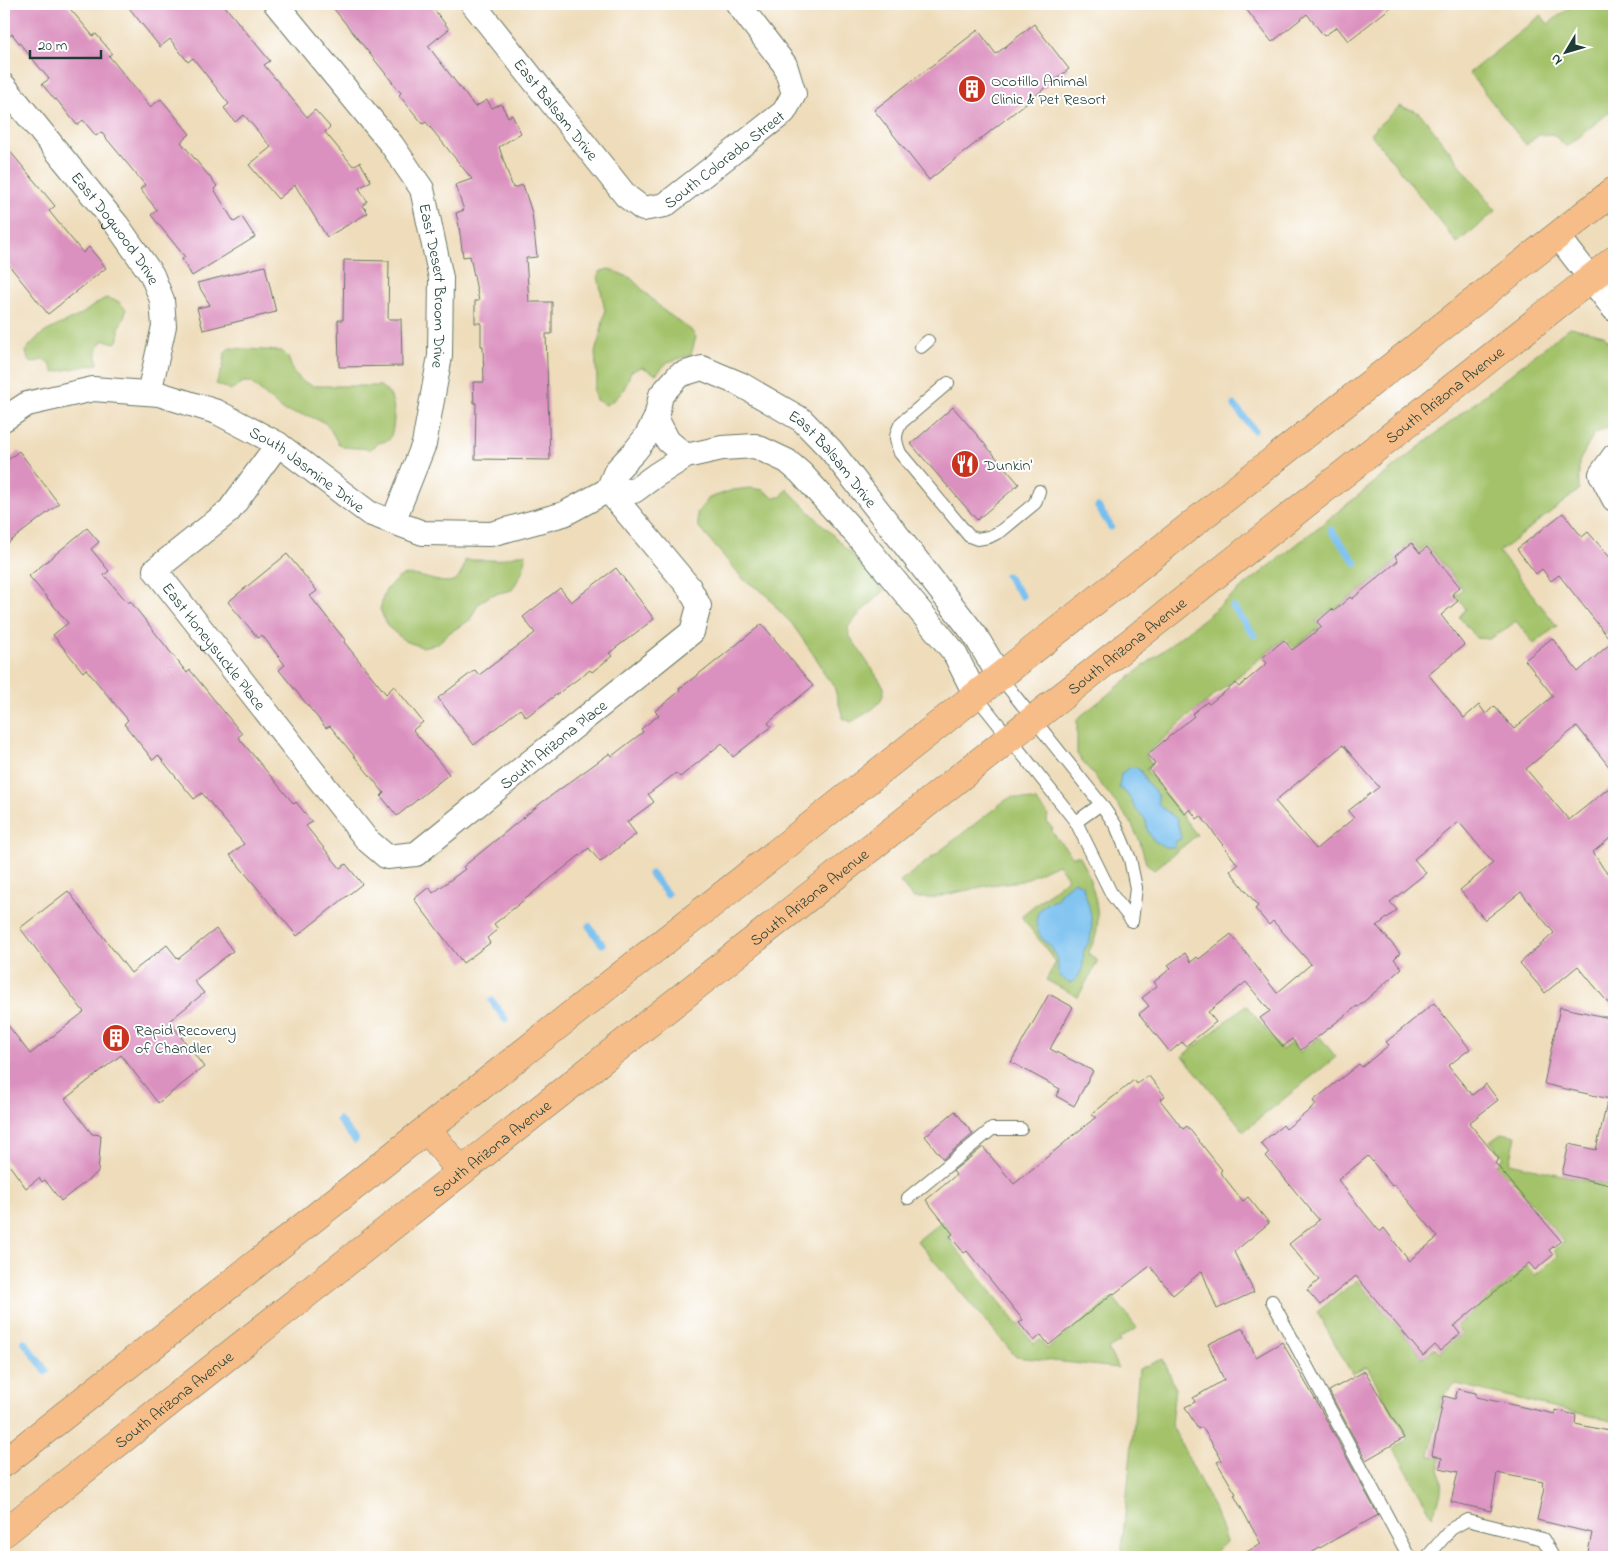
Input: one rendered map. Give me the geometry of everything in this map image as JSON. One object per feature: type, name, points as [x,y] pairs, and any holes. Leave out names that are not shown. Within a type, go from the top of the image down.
[{"type":"main road","points":[[4,1463],[1614,191]]},
{"type":"main road","name":"South Arizona Avenue","points":[[4,1533],[1614,260]]},
{"type":"main road","points":[[427,1129],[461,1172]]},
{"type":"street","name":"East Desert Broom Drive","points":[[276,4],[392,145],[422,189],[441,278],[440,356],[424,444],[393,522]]},
{"type":"street","name":"East Balsam Drive","points":[[473,4],[626,196],[642,209]]},
{"type":"street","name":"South Colorado Street","points":[[642,209],[665,205],[784,112],[794,94],[785,65],[738,4]]},
{"type":"street","name":"East Dogwood Drive","points":[[4,86],[117,225],[152,276],[162,300],[164,326],[149,393]]},
{"type":"street","points":[[1558,236],[1614,310]]},
{"type":"street","name":"East Balsam Drive","points":[[976,696],[954,652],[856,534],[800,473],[787,462],[756,446],[722,448],[686,456],[634,491],[608,490],[616,471],[646,437],[656,418],[661,395],[679,375],[702,368],[740,384],[802,420],[831,450],[975,635],[1000,677]]},
{"type":"street","name":"South Jasmine Drive","points":[[4,419],[27,404],[93,389],[159,394],[217,412],[278,444],[369,513],[423,533],[491,534],[564,514],[608,490]]},
{"type":"street","points":[[656,418],[668,441],[686,456]]},
{"type":"street","name":"East Honeysuckle Place","points":[[278,444],[229,511],[155,570],[367,840],[387,857]]},
{"type":"street","points":[[1608,465],[1614,499]]},
{"type":"street","name":"South Arizona Place","points":[[387,857],[416,854],[692,632],[699,606],[689,588],[608,490]]},
{"type":"lane","points":[[948,383],[901,423],[896,432],[895,441],[900,453],[969,536],[978,539],[989,537],[1001,531],[1022,516],[1035,503],[1039,491]]},
{"type":"lane","points":[[976,696],[1076,822],[1112,896],[1132,920],[1136,888],[1130,858],[1116,826],[1101,804],[1000,677]]},
{"type":"lane","points":[[1076,822],[1101,804]]},
{"type":"lane","points":[[908,1198],[992,1129],[1020,1128]]},
{"type":"lane","points":[[1272,1301],[1409,1557]]},
{"type":"lane","points":[[1427,1557],[1451,1529],[1467,1520],[1543,1539],[1553,1557]]},
{"type":"green space","points":[[1574,4],[1614,4],[1614,108],[1567,147],[1553,134],[1539,135],[1526,145],[1469,73],[1541,15],[1548,24]]},
{"type":"green space","points":[[1400,106],[1420,113],[1496,211],[1457,243],[1370,133]]},
{"type":"green space","points":[[609,269],[631,278],[663,310],[691,330],[696,337],[691,355],[668,362],[656,374],[642,367],[631,371],[623,391],[617,398],[606,405],[596,400],[593,391],[597,379],[595,352],[605,311],[598,276],[601,271]]},
{"type":"green space","points":[[106,298],[118,301],[126,309],[124,319],[119,326],[119,339],[115,343],[105,340],[99,345],[97,353],[98,364],[54,372],[50,364],[42,360],[32,363],[28,360],[26,351],[37,338],[50,329],[80,315]]},
{"type":"green space","points":[[1570,327],[1604,335],[1614,349],[1614,424],[1594,434],[1579,462],[1579,490],[1499,552],[1557,626],[1534,644],[1516,621],[1489,639],[1476,638],[1459,617],[1466,609],[1455,595],[1463,589],[1427,545],[1420,551],[1412,541],[1394,556],[1397,561],[1352,598],[1351,596],[1334,610],[1332,608],[1316,621],[1320,627],[1294,648],[1285,638],[1188,717],[1145,755],[1152,764],[1146,769],[1197,835],[1154,870],[1146,863],[1140,842],[1130,821],[1077,754],[1077,719]]},
{"type":"green space","points":[[230,348],[282,351],[288,357],[293,371],[302,381],[313,386],[381,386],[390,395],[394,411],[394,424],[389,440],[379,443],[370,449],[343,447],[338,443],[325,423],[309,416],[284,411],[250,382],[243,382],[231,390],[216,384],[223,367],[225,352]]},
{"type":"green space","points":[[750,488],[763,490],[773,497],[781,497],[787,489],[850,552],[884,591],[848,627],[849,635],[884,687],[878,704],[851,722],[843,718],[833,683],[825,676],[820,664],[792,624],[767,595],[743,579],[698,526],[697,513],[709,498],[733,490]]},
{"type":"green space","points":[[526,553],[523,571],[512,590],[491,595],[478,604],[470,620],[449,633],[437,644],[422,647],[405,641],[387,626],[380,609],[383,597],[386,590],[400,577],[409,575],[447,582],[455,580],[461,573],[465,560],[497,560]]},
{"type":"green space","points":[[1011,797],[1036,801],[1048,814],[1047,822],[1053,829],[1051,831],[1072,856],[1080,856],[1088,875],[1098,915],[1096,935],[1088,953],[1098,961],[1078,997],[1046,980],[1056,962],[1021,916],[1068,878],[1058,864],[1022,881],[990,885],[932,898],[913,898],[900,882]]},
{"type":"green space","points":[[1246,1005],[1282,1050],[1292,1042],[1300,1052],[1320,1037],[1336,1057],[1244,1131],[1183,1056]]},
{"type":"green space","points":[[1501,1133],[1516,1136],[1510,1163],[1614,1187],[1614,1406],[1611,1421],[1456,1384],[1442,1397],[1429,1455],[1440,1459],[1440,1498],[1432,1516],[1394,1448],[1408,1439],[1367,1367],[1352,1374],[1317,1312],[1357,1280],[1423,1357],[1435,1348],[1439,1353],[1462,1334],[1456,1326],[1527,1266],[1535,1275],[1558,1256],[1554,1251],[1564,1242],[1508,1175],[1504,1178],[1495,1167],[1503,1157],[1490,1141]]},
{"type":"green space","points":[[948,1216],[955,1230],[947,1237],[1034,1344],[1040,1339],[1047,1349],[1113,1297],[1137,1328],[1119,1339],[1120,1342],[1108,1349],[1118,1368],[1016,1357],[917,1241]]},
{"type":"green space","points":[[1163,1359],[1175,1387],[1171,1424],[1214,1508],[1226,1542],[1211,1557],[1121,1557],[1139,1369]]},
{"type":"water","points":[[1135,767],[1140,770],[1145,780],[1158,796],[1158,803],[1161,807],[1177,819],[1181,839],[1176,841],[1174,847],[1165,847],[1153,840],[1147,830],[1146,821],[1136,810],[1128,795],[1119,787],[1121,774],[1129,768]]},
{"type":"water","points":[[1074,881],[1082,885],[1092,925],[1089,941],[1083,953],[1081,971],[1078,977],[1070,983],[1059,974],[1058,960],[1050,946],[1041,937],[1036,925],[1036,919],[1044,905],[1056,900],[1062,891]]},
{"type":"building","points":[[4,4],[66,4],[93,36],[96,34],[112,53],[109,56],[150,107],[161,99],[190,134],[181,142],[217,186],[214,189],[234,222],[242,217],[255,237],[192,276],[182,259],[185,257],[151,215],[157,210],[140,189],[145,185],[101,132],[96,136],[83,120],[77,125],[42,84],[49,79],[12,34],[4,41]]},
{"type":"building","points":[[126,4],[223,4],[270,61],[264,65],[307,117],[315,110],[330,127],[325,132],[353,166],[360,162],[371,181],[359,188],[367,201],[363,206],[368,213],[327,237],[295,185],[278,199],[249,165],[271,147],[244,115],[235,122],[224,108],[229,104],[193,58],[188,62],[170,39],[160,47]]},
{"type":"building","points":[[330,4],[430,4],[449,29],[428,46],[475,107],[487,100],[492,108],[501,104],[508,117],[512,115],[521,133],[499,147],[513,188],[523,185],[532,213],[537,257],[526,258],[529,302],[552,302],[552,334],[546,334],[550,460],[475,459],[476,403],[474,403],[473,382],[484,382],[483,346],[481,346],[481,323],[475,323],[475,301],[479,301],[470,256],[463,257],[456,213],[464,210],[455,185],[472,179],[426,122],[423,124],[399,95],[401,93]]},
{"type":"building","points":[[1242,4],[1395,4],[1348,41],[1337,27],[1324,36],[1307,14],[1272,42]]},
{"type":"building","name":"Ocotillo Animal Clinic & Pet Resort","points":[[1034,24],[1069,69],[929,180],[874,110],[978,30],[996,54]]},
{"type":"building","points":[[4,144],[55,206],[49,211],[83,253],[89,247],[106,268],[48,314],[4,259]]},
{"type":"building","points":[[344,260],[389,261],[388,319],[401,319],[402,366],[339,367],[338,320],[343,320]]},
{"type":"building","points":[[265,266],[276,312],[203,330],[197,308],[210,305],[197,283]]},
{"type":"building","name":"Dunkin'","points":[[953,407],[1019,484],[977,520],[911,444]]},
{"type":"building","points":[[19,451],[59,504],[4,546],[4,463]]},
{"type":"building","points":[[1563,513],[1582,537],[1588,532],[1614,562],[1614,773],[1577,726],[1526,769],[1569,820],[1614,784],[1614,835],[1593,852],[1614,881],[1614,1010],[1578,966],[1545,993],[1520,963],[1554,933],[1521,892],[1485,920],[1460,890],[1493,863],[1459,822],[1414,859],[1426,873],[1390,902],[1397,910],[1377,926],[1400,953],[1394,959],[1402,968],[1358,1007],[1301,1050],[1292,1039],[1283,1047],[1260,1018],[1270,1011],[1246,982],[1208,1012],[1216,1022],[1186,1046],[1182,1042],[1170,1052],[1139,1014],[1149,1006],[1142,998],[1157,986],[1154,982],[1171,968],[1168,965],[1185,953],[1191,962],[1197,957],[1199,959],[1231,934],[1277,993],[1311,964],[1273,921],[1269,925],[1255,909],[1258,906],[1230,871],[1238,865],[1201,816],[1197,819],[1190,809],[1185,814],[1149,769],[1155,764],[1147,755],[1194,716],[1192,714],[1207,702],[1209,704],[1236,683],[1239,687],[1267,663],[1262,658],[1284,640],[1292,650],[1322,627],[1317,622],[1350,597],[1352,599],[1398,561],[1395,556],[1412,543],[1420,553],[1427,547],[1460,587],[1452,594],[1458,601],[1441,615],[1464,645],[1428,674],[1464,718],[1479,705],[1486,714],[1494,706],[1514,729],[1553,696],[1525,660],[1552,638],[1578,672],[1612,642],[1559,575],[1551,581],[1542,569],[1536,574],[1517,549]],"holes":[[[1343,745],[1379,787],[1348,811],[1354,818],[1316,849],[1275,801]]]},
{"type":"building","points":[[87,528],[99,542],[91,549],[109,571],[104,575],[128,603],[130,601],[187,673],[190,670],[242,734],[238,737],[294,804],[296,802],[312,822],[306,826],[340,868],[346,864],[362,884],[297,936],[230,855],[244,844],[202,793],[194,799],[158,755],[153,760],[124,724],[128,720],[86,669],[83,672],[53,635],[68,623],[29,576]]},
{"type":"building","points":[[287,554],[317,591],[310,596],[386,694],[394,686],[423,722],[413,730],[449,774],[397,816],[381,796],[384,793],[330,726],[326,728],[279,670],[285,665],[262,635],[258,638],[228,602]]},
{"type":"building","points":[[616,568],[654,619],[609,653],[612,656],[592,672],[590,670],[526,717],[520,709],[474,745],[438,698],[475,670],[479,675],[535,633],[523,617],[560,588],[571,602]]},
{"type":"building","points":[[762,624],[813,686],[768,723],[771,727],[733,757],[722,743],[680,777],[676,773],[648,794],[654,802],[627,822],[636,834],[600,862],[589,848],[494,924],[498,929],[487,938],[490,943],[463,963],[414,899],[429,887],[433,893],[465,869],[463,867],[541,803],[610,753],[612,756],[643,732],[641,729],[659,715],[655,711],[680,691],[679,689]]},
{"type":"building","name":"Rapid Recovery of Chandler","points":[[68,891],[131,973],[167,945],[178,959],[216,929],[233,951],[194,981],[204,993],[169,1021],[204,1067],[158,1103],[121,1055],[65,1099],[92,1134],[101,1135],[98,1172],[61,1201],[45,1180],[42,1182],[39,1178],[26,1188],[4,1158],[4,1020],[30,1054],[84,1012],[20,928]]},
{"type":"building","points":[[1049,994],[1073,1007],[1050,1049],[1093,1071],[1074,1106],[1056,1096],[1060,1089],[1011,1062]]},
{"type":"building","points":[[1434,1003],[1470,1049],[1448,1066],[1472,1095],[1486,1084],[1498,1100],[1469,1123],[1499,1159],[1495,1163],[1561,1241],[1549,1250],[1553,1255],[1535,1270],[1529,1263],[1454,1326],[1460,1334],[1440,1351],[1435,1345],[1423,1356],[1356,1276],[1320,1305],[1307,1290],[1319,1280],[1289,1244],[1319,1220],[1266,1156],[1269,1153],[1261,1143],[1283,1125],[1286,1129],[1316,1105],[1313,1101],[1359,1064],[1362,1067],[1389,1045],[1386,1042]],"holes":[[[1368,1156],[1392,1186],[1394,1184],[1438,1237],[1409,1261],[1384,1228],[1380,1232],[1338,1180]]]},
{"type":"building","points":[[1560,1007],[1614,1019],[1614,1100],[1544,1084]]},
{"type":"building","points":[[1148,1075],[1165,1096],[1160,1100],[1183,1129],[1187,1126],[1222,1170],[1220,1172],[1243,1201],[1248,1197],[1269,1223],[1234,1252],[1254,1292],[1217,1309],[1202,1271],[1173,1295],[1150,1266],[1113,1293],[1049,1345],[1041,1335],[1034,1341],[1019,1323],[1023,1320],[967,1251],[964,1253],[950,1236],[953,1234],[926,1200],[956,1175],[953,1171],[983,1147],[1014,1184],[1096,1117],[1091,1115],[1134,1080],[1137,1084]]},
{"type":"building","points":[[1607,1103],[1614,1104],[1614,1186],[1562,1174],[1569,1144],[1596,1150]]},
{"type":"building","points":[[955,1111],[973,1134],[943,1159],[925,1136]]},
{"type":"building","points":[[1243,1328],[1256,1357],[1282,1342],[1378,1515],[1304,1557],[1237,1557],[1261,1544],[1234,1495],[1236,1494],[1217,1462],[1222,1460],[1202,1427],[1198,1429],[1185,1407],[1195,1402],[1193,1398],[1224,1380],[1208,1344]]},
{"type":"building","points":[[1365,1371],[1404,1438],[1366,1460],[1329,1391]]},
{"type":"building","points":[[1458,1389],[1476,1393],[1476,1397],[1555,1414],[1555,1410],[1576,1415],[1575,1424],[1614,1432],[1614,1557],[1587,1557],[1592,1533],[1537,1520],[1544,1488],[1542,1487],[1543,1482],[1497,1473],[1491,1511],[1451,1502],[1458,1472],[1440,1468],[1442,1458],[1432,1455],[1444,1396],[1455,1399]]},
{"type":"waterway","points":[[1234,405],[1254,430]]},
{"type":"waterway","points":[[1098,507],[1111,527]]},
{"type":"waterway","points":[[1331,530],[1356,563]]},
{"type":"waterway","points":[[1007,576],[1022,596]]},
{"type":"waterway","points":[[1233,607],[1254,635]]},
{"type":"waterway","points":[[651,874],[667,894]]},
{"type":"waterway","points":[[589,926],[602,944]]},
{"type":"waterway","points":[[492,1001],[505,1019]]},
{"type":"waterway","points":[[339,1120],[355,1140]]},
{"type":"waterway","points":[[24,1342],[46,1371]]},
{"type":"place","name":"Ocotillo Animal Clinic & Pet Resort","points":[[972,89]]},
{"type":"place","name":"Dunkin'","points":[[965,464]]},
{"type":"place","name":"Rapid Recovery of Chandler","points":[[116,1038]]}]
